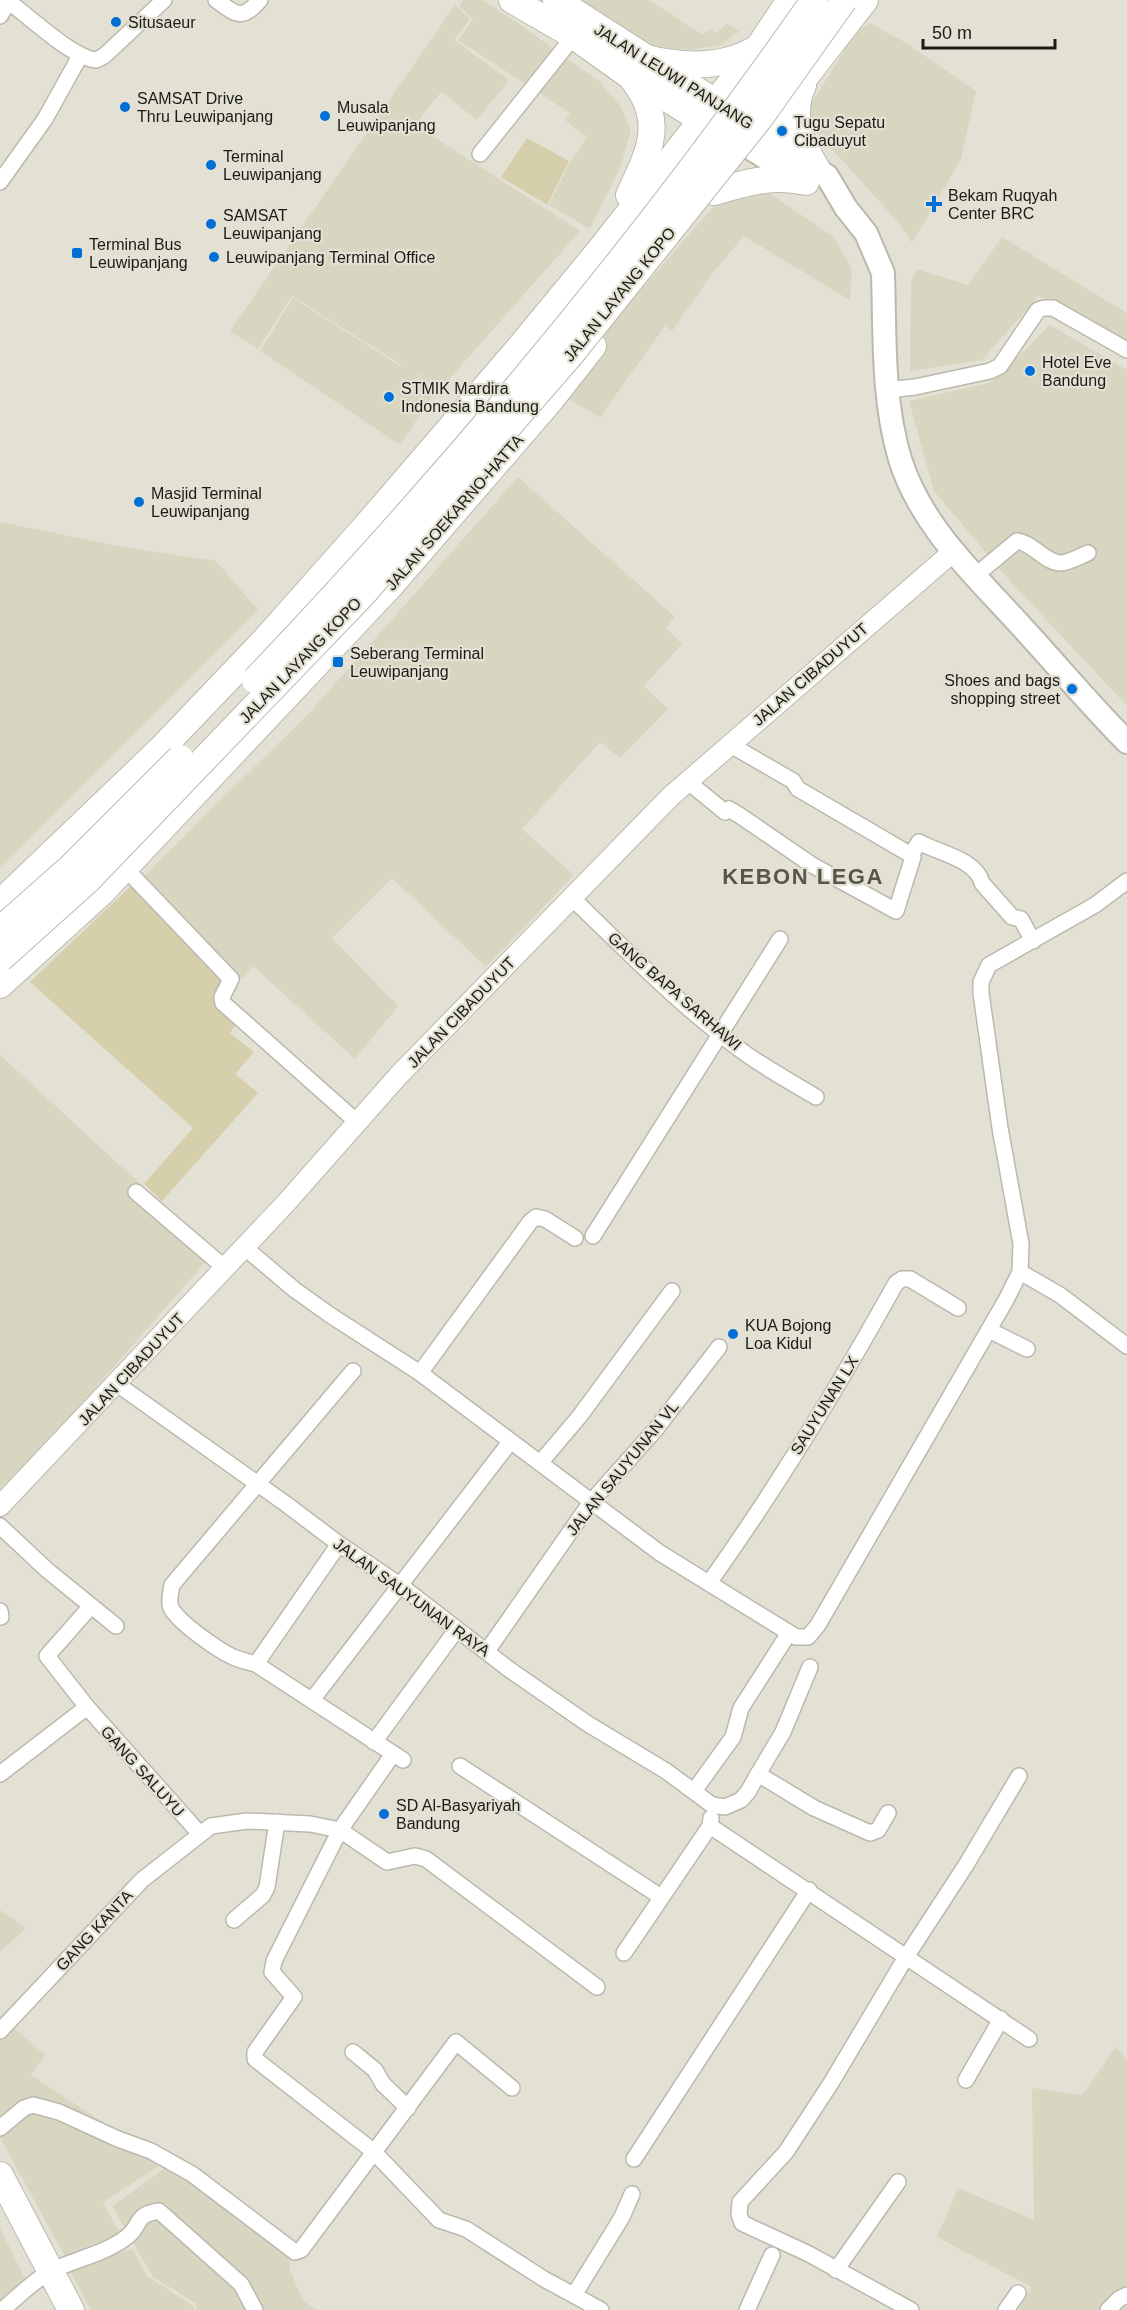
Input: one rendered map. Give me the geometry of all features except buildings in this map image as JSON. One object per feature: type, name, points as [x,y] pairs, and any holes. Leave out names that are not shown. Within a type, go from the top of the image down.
[{"type":"main road","name":"JALAN LEUWI PANJANG","points":[[512,0],[574,36],[638,67]]},
{"type":"main road","name":"JALAN LEUWI PANJANG","points":[[556,0],[638,67],[756,140]]},
{"type":"main road","points":[[0,903],[160,750],[265,640],[511,356],[607,241],[758,48],[790,0]]},
{"type":"main road","name":"JALAN LAYANG KOPO","points":[[0,930],[71,867],[199,739],[350,581],[557,342],[745,99],[814,0]]},
{"type":"main road","name":"JALAN LAYANG KOPO","points":[[0,959],[88,880],[364,594],[573,352],[760,118],[844,0]]},
{"type":"main road","name":"JALAN SOEKARNO-HATTA","points":[[0,985],[101,893],[399,576],[555,395],[805,80],[865,0]]},
{"type":"main road","points":[[607,241],[643,166],[650,139],[651,109],[638,85],[638,67],[706,64],[743,57],[758,48]]},
{"type":"main road","points":[[805,80],[796,106],[798,124],[812,176]]},
{"type":"main road","points":[[756,140],[812,176]]},
{"type":"main road","points":[[714,192],[740,183],[827,176],[846,208],[866,233],[883,273],[887,390],[896,445],[907,476],[925,513],[954,551],[1127,742]]},
{"type":"main road","points":[[511,356],[525,347],[542,347],[549,351],[562,371],[559,388],[555,395]]},
{"type":"main road","points":[[0,2175],[71,2310]]},
{"type":"street","points":[[0,16],[13,2],[80,56],[96,60],[104,56],[164,0]]},
{"type":"street","points":[[216,0],[235,14],[241,15],[251,10],[260,0]]},
{"type":"street","points":[[480,154],[574,36]]},
{"type":"street","points":[[0,182],[45,119],[80,56]]},
{"type":"street","points":[[887,390],[915,387],[1000,366],[1038,310],[1044,308],[1053,309],[1127,350]]},
{"type":"street","points":[[976,575],[1017,541],[1024,542],[1054,561],[1063,563],[1088,553]]},
{"type":"street","name":"JALAN CIBADUYUT","points":[[0,1506],[286,1203],[357,1122],[571,897],[687,781],[954,551]]},
{"type":"street","points":[[687,781],[725,812],[729,809],[739,814],[812,865],[896,911],[911,869],[913,857],[911,855],[798,789],[793,781],[729,744]]},
{"type":"street","points":[[911,855],[919,842],[969,865],[1012,917],[1020,919],[1033,941]]},
{"type":"street","points":[[124,867],[231,979],[222,997],[224,1003],[357,1122]]},
{"type":"street","points":[[244,1247],[295,1290],[420,1372],[660,1553],[796,1637],[808,1637],[818,1625],[989,1330],[1020,1272],[1021,1244],[1000,1128],[981,982],[989,965],[1095,905],[1127,881]]},
{"type":"street","name":"GANG BAPA SARHAWI","points":[[571,897],[657,981],[721,1034],[750,1056],[816,1097]]},
{"type":"street","points":[[593,1236],[780,939]]},
{"type":"street","points":[[136,1192],[225,1268]]},
{"type":"street","points":[[420,1372],[530,1222],[536,1217],[545,1219],[575,1238]]},
{"type":"street","points":[[1020,1272],[1060,1295],[1127,1346]]},
{"type":"street","name":"SAUYUNAN LX","points":[[709,1583],[750,1523],[849,1365],[896,1283],[902,1279],[910,1280],[958,1308]]},
{"type":"street","points":[[540,1463],[579,1417],[672,1291]]},
{"type":"street","points":[[989,1330],[1027,1349]]},
{"type":"street","name":"JALAN SAUYUNAN VL","points":[[487,1651],[591,1502],[656,1429],[719,1347]]},
{"type":"street","points":[[353,1371],[172,1585],[169,1599],[171,1608],[177,1615],[219,1649],[240,1660],[256,1664],[398,1757],[340,1830],[272,1965],[272,1972],[292,1992],[294,1998],[255,2052],[254,2057],[256,2062],[373,2151],[439,2220],[466,2229],[544,2279],[601,2310]]},
{"type":"street","name":"JALAN SAUYUNAN RAYA","points":[[117,1384],[401,1586],[510,1670],[556,1702],[666,1771],[712,1805]]},
{"type":"street","points":[[312,1700],[510,1442]]},
{"type":"street","points":[[0,1526],[47,1570],[116,1626]]},
{"type":"street","points":[[256,1664],[339,1544]]},
{"type":"street","name":"GANG SALUYU","points":[[91,1605],[47,1656],[87,1707],[198,1836]]},
{"type":"street","points":[[374,1742],[457,1629]]},
{"type":"street","points":[[694,1791],[733,1737],[741,1708],[789,1633]]},
{"type":"street","points":[[624,1953],[710,1826],[712,1805],[725,1807],[741,1800],[748,1792],[783,1732],[810,1667]]},
{"type":"street","points":[[0,1774],[87,1707]]},
{"type":"street","points":[[460,1766],[662,1897]]},
{"type":"street","points":[[758,1774],[814,1808],[870,1833],[878,1830],[888,1813]]},
{"type":"street","points":[[911,2310],[742,2223],[739,2214],[740,2202],[786,2152],[831,2083],[906,1957],[966,1865],[1019,1776]]},
{"type":"street","name":"GANG KANTA","points":[[0,2031],[142,1880],[215,1825],[247,1821],[277,1822],[310,1824],[340,1830]]},
{"type":"street","points":[[234,1920],[263,1895],[267,1887],[277,1822]]},
{"type":"street","points":[[710,1826],[1029,2039]]},
{"type":"street","points":[[340,1830],[384,1861],[399,1861],[415,1856],[426,1859],[597,1987]]},
{"type":"street","points":[[634,2158],[809,1890]]},
{"type":"street","points":[[966,2080],[1001,2019]]},
{"type":"street","points":[[0,2128],[24,2108],[33,2105],[59,2112],[151,2151],[192,2174],[295,2252],[301,2250],[456,2043],[512,2088]]},
{"type":"street","points":[[353,2052],[375,2070],[383,2084],[408,2108]]},
{"type":"street","points":[[836,2270],[898,2182]]},
{"type":"street","points":[[574,2295],[622,2217],[632,2194]]},
{"type":"street","points":[[2,2310],[51,2271],[107,2248],[130,2235],[138,2220],[147,2213],[159,2211],[241,2284],[255,2310]]},
{"type":"street","points":[[747,2310],[772,2255]]},
{"type":"street","points":[[1006,2310],[1018,2293]]},
{"type":"street","points":[[1108,2310],[1119,2299],[1127,2295]]},
{"type":"shaded area","points":[[463,0],[482,0],[512,19],[600,82],[621,107],[631,130],[621,166],[590,229],[549,205],[570,163],[587,137],[565,120],[570,113],[458,40],[473,19],[459,6]]},
{"type":"shaded area","points":[[582,0],[649,0],[703,35],[709,29],[716,33],[727,24],[740,31],[720,45],[685,51],[664,51],[644,41]]},
{"type":"shaded area","points":[[455,5],[470,19],[454,40],[509,80],[477,120],[441,92],[415,125],[580,231],[435,395],[417,384],[422,372],[415,384],[433,395],[400,445],[260,351],[293,298],[400,366],[403,361],[400,364],[292,296],[258,349],[230,331]]},
{"type":"shaded area","points":[[870,23],[906,43],[976,91],[961,159],[912,243],[899,223],[803,117],[855,33]]},
{"type":"shaded area","points":[[527,138],[569,161],[547,205],[501,177]]},
{"type":"shaded area","points":[[766,191],[834,237],[852,269],[850,300],[744,236],[715,270],[672,331],[665,326],[600,417],[562,395],[619,315],[714,206]]},
{"type":"shaded area","points":[[1002,237],[1127,313],[1127,347],[1068,307],[1039,296],[982,360],[910,371],[911,284],[916,269],[968,285]]},
{"type":"shaded area","points":[[1050,325],[1127,370],[1127,706],[1010,581],[934,491],[909,401],[992,382]]},
{"type":"shaded area","points":[[518,477],[675,617],[666,628],[682,644],[644,686],[668,709],[620,758],[600,742],[522,829],[574,875],[486,967],[392,878],[332,938],[398,1006],[355,1059],[253,966],[242,979],[140,880],[310,712]]},
{"type":"shaded area","points":[[0,522],[123,547],[216,561],[258,610],[0,867]]},
{"type":"shaded area","points":[[135,882],[228,981],[215,1001],[238,1022],[230,1033],[254,1052],[235,1074],[258,1093],[162,1201],[144,1184],[193,1128],[30,982]]},
{"type":"shaded area","points":[[0,1055],[214,1252],[65,1423],[0,1489]]},
{"type":"shaded area","points":[[0,1910],[26,1928],[0,1952]]},
{"type":"shaded area","points":[[0,2016],[45,2055],[31,2075],[164,2163],[103,2202],[125,2243],[68,2262],[0,2138]]},
{"type":"shaded area","points":[[1116,2047],[1127,2060],[1127,2310],[1019,2310],[1031,2287],[937,2237],[958,2188],[1034,2220],[1032,2088],[1082,2095]]},
{"type":"shaded area","points":[[171,2164],[288,2253],[290,2270],[303,2301],[317,2310],[197,2310],[196,2303],[153,2277],[112,2206]]},
{"type":"shaded area","points":[[0,2228],[29,2287],[0,2301]]},
{"type":"shaded area","points":[[132,2249],[147,2276],[193,2306],[194,2310],[91,2310],[70,2271]]},
{"type":"place","name":"Situsaeur","points":[[116,22]]},
{"type":"place","name":"SAMSAT Drive Thru Leuwipanjang","points":[[125,107]]},
{"type":"place","name":"Musala Leuwipanjang","points":[[325,116]]},
{"type":"place","name":"Tugu Sepatu Cibaduyut","points":[[782,131]]},
{"type":"place","name":"Terminal Leuwipanjang","points":[[211,165]]},
{"type":"place","name":"Bekam Ruqyah Center BRC","points":[[934,204]]},
{"type":"place","name":"SAMSAT Leuwipanjang","points":[[211,224]]},
{"type":"place","name":"Terminal Bus Leuwipanjang","points":[[77,253]]},
{"type":"place","name":"Leuwipanjang Terminal Office","points":[[214,257]]},
{"type":"place","name":"Hotel Eve Bandung","points":[[1030,371]]},
{"type":"place","name":"STMIK Mardira Indonesia Bandung","points":[[389,397]]},
{"type":"place","name":"Masjid Terminal Leuwipanjang","points":[[139,502]]},
{"type":"place","name":"Seberang Terminal Leuwipanjang","points":[[338,662]]},
{"type":"place","name":"Shoes and bags shopping street","points":[[1072,689]]},
{"type":"place","name":"KUA Bojong Loa Kidul","points":[[733,1334]]},
{"type":"place","name":"SD Al-Basyariyah Bandung","points":[[384,1814]]},
{"type":"district","name":"KEBON LEGA","points":[[803,876]]}]
